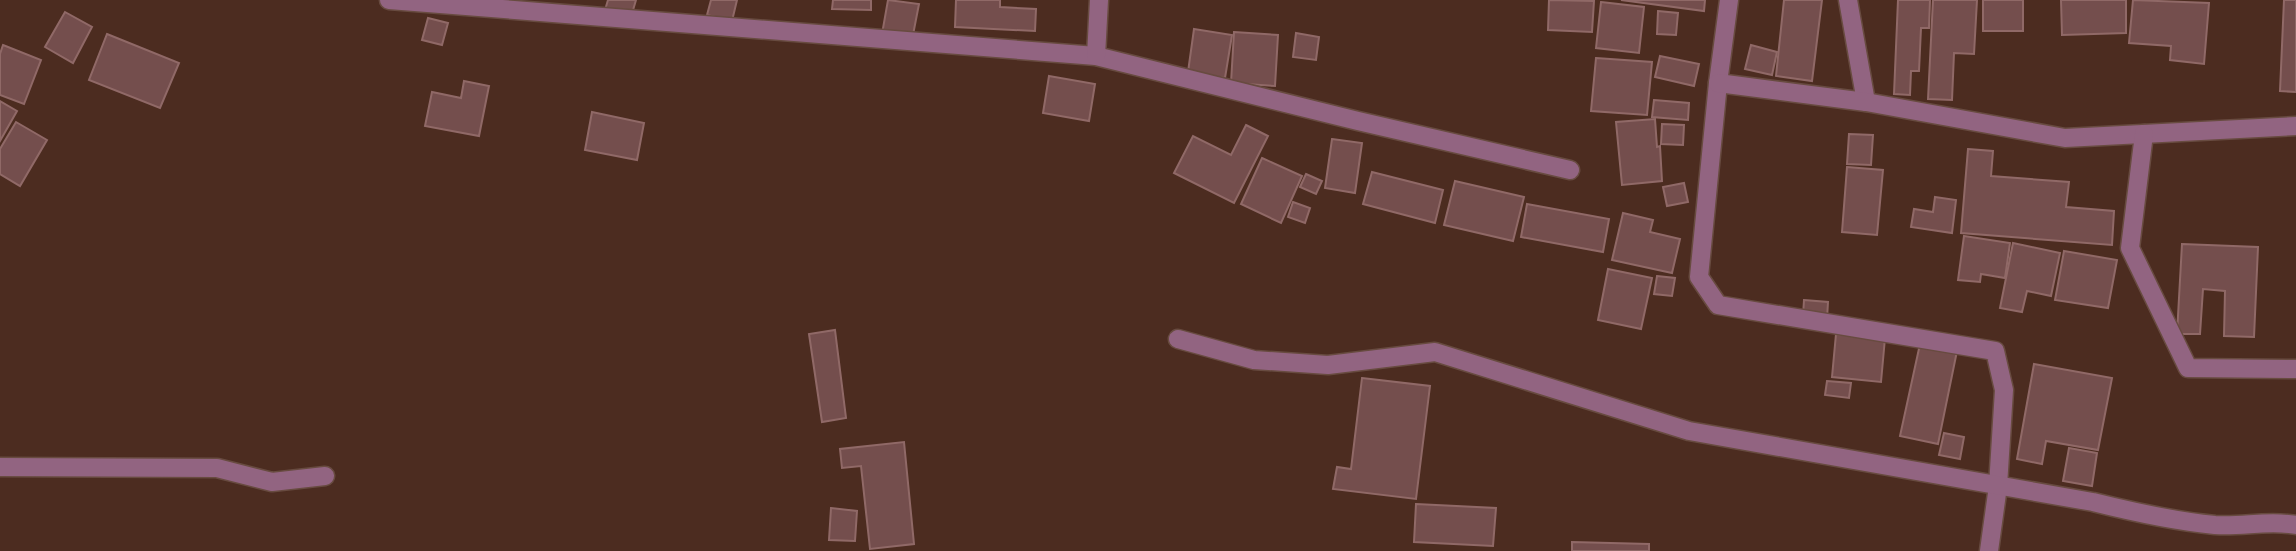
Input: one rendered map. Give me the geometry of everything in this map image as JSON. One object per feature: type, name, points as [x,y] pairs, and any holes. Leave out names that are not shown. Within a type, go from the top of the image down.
[{"type":"street","points":[[389,0],[1096,56],[1570,170]]},
{"type":"street","points":[[1096,56],[1099,0]]},
{"type":"street","points":[[1729,0],[1699,276],[1718,305],[1995,351],[2004,390],[1998,486],[1989,551]]},
{"type":"street","points":[[1849,0],[1866,102]]},
{"type":"street","points":[[1718,83],[1866,102],[2065,138],[2296,126]]},
{"type":"street","points":[[2144,134],[2130,248],[2188,368],[2296,369]]},
{"type":"street","points":[[1178,339],[1254,360],[1328,365],[1435,352],[1689,431],[2093,502],[2155,517],[2218,525],[2279,522],[2296,525]]},
{"type":"street","points":[[0,467],[216,468],[272,482],[325,476]]},
{"type":"building","points":[[608,0],[636,0],[631,17],[605,10]]},
{"type":"building","points":[[711,0],[737,0],[732,21],[707,15]]},
{"type":"building","points":[[833,0],[871,0],[871,10],[832,9]]},
{"type":"building","points":[[888,0],[919,4],[912,40],[882,34]]},
{"type":"building","points":[[956,0],[1000,0],[1000,7],[1036,9],[1035,31],[955,27]]},
{"type":"building","points":[[1549,0],[1594,1],[1592,32],[1548,30]]},
{"type":"building","points":[[1621,0],[1705,0],[1704,11]]},
{"type":"building","points":[[1784,0],[1822,0],[1812,81],[1776,76]]},
{"type":"building","points":[[1898,0],[1930,0],[1929,28],[1921,28],[1919,71],[1911,71],[1910,95],[1894,94]]},
{"type":"building","points":[[1933,0],[1977,0],[1974,54],[1954,53],[1952,100],[1928,99]]},
{"type":"building","points":[[1983,0],[2023,0],[2023,31],[1983,31]]},
{"type":"building","points":[[2061,0],[2126,0],[2126,33],[2062,35]]},
{"type":"building","points":[[2133,0],[2209,3],[2204,64],[2170,60],[2171,46],[2129,43]]},
{"type":"building","points":[[2284,0],[2296,0],[2296,92],[2280,91]]},
{"type":"building","points":[[1601,2],[1644,7],[1639,53],[1596,48]]},
{"type":"building","points":[[1658,11],[1678,13],[1676,35],[1657,34]]},
{"type":"building","points":[[65,12],[92,27],[73,63],[45,47]]},
{"type":"building","points":[[428,18],[448,23],[442,45],[422,40]]},
{"type":"building","points":[[1194,29],[1232,35],[1225,78],[1188,72]]},
{"type":"building","points":[[1234,32],[1278,35],[1275,86],[1231,83]]},
{"type":"building","points":[[1296,33],[1319,37],[1316,60],[1293,57]]},
{"type":"building","points":[[107,34],[179,63],[160,108],[89,80]]},
{"type":"building","points":[[3,45],[41,60],[24,104],[0,95],[0,54]]},
{"type":"building","points":[[1751,45],[1777,52],[1772,75],[1745,69]]},
{"type":"building","points":[[1660,56],[1699,64],[1694,86],[1655,77]]},
{"type":"building","points":[[1596,58],[1652,62],[1647,115],[1591,111]]},
{"type":"building","points":[[1049,76],[1095,84],[1089,121],[1043,113]]},
{"type":"building","points":[[464,81],[489,86],[479,136],[425,126],[432,92],[461,98]]},
{"type":"building","points":[[1654,100],[1689,103],[1688,120],[1652,117]]},
{"type":"building","points":[[0,101],[17,111],[0,141]]},
{"type":"building","points":[[592,112],[644,123],[637,160],[585,150]]},
{"type":"building","points":[[1655,119],[1662,181],[1622,185],[1616,122]]},
{"type":"building","points":[[16,122],[47,140],[20,186],[0,174],[0,149]]},
{"type":"building","points":[[1662,124],[1684,125],[1683,145],[1661,144]]},
{"type":"building","points":[[1246,125],[1268,136],[1234,203],[1174,173],[1193,136],[1231,155]]},
{"type":"building","points":[[1849,134],[1873,135],[1871,165],[1847,164]]},
{"type":"building","points":[[1332,139],[1362,143],[1355,193],[1325,188]]},
{"type":"building","points":[[1968,149],[1993,151],[1991,176],[2069,182],[2066,207],[2114,211],[2112,245],[1961,233]]},
{"type":"building","points":[[1262,158],[1302,176],[1281,223],[1241,204]]},
{"type":"building","points":[[1847,167],[1883,170],[1877,235],[1842,232]]},
{"type":"building","points":[[1372,172],[1443,190],[1435,223],[1363,204]]},
{"type":"building","points":[[1306,174],[1322,181],[1316,194],[1300,187]]},
{"type":"building","points":[[1455,181],[1524,197],[1513,241],[1444,225]]},
{"type":"building","points":[[1684,183],[1688,202],[1667,206],[1663,187]]},
{"type":"building","points":[[1935,197],[1956,200],[1952,233],[1911,227],[1914,209],[1933,212]]},
{"type":"building","points":[[1293,202],[1310,208],[1305,223],[1288,217]]},
{"type":"building","points":[[1527,204],[1609,219],[1603,252],[1521,237]]},
{"type":"building","points":[[1623,213],[1653,220],[1650,232],[1680,239],[1672,273],[1612,260]]},
{"type":"building","points":[[1964,236],[2010,243],[2005,278],[1981,274],[1980,282],[1958,280]]},
{"type":"building","points":[[2013,243],[2060,253],[2051,296],[2027,291],[2022,312],[2000,308]]},
{"type":"building","points":[[2182,244],[2258,247],[2254,337],[2224,336],[2225,291],[2203,289],[2200,334],[2177,334]]},
{"type":"building","points":[[2064,251],[2117,260],[2108,308],[2055,300]]},
{"type":"building","points":[[1608,269],[1652,278],[1641,329],[1598,320]]},
{"type":"building","points":[[1657,276],[1675,278],[1672,296],[1654,294]]},
{"type":"building","points":[[1804,300],[1828,302],[1827,319],[1803,316]]},
{"type":"building","points":[[835,330],[846,418],[822,422],[809,334]]},
{"type":"building","points":[[1836,334],[1885,338],[1881,382],[1832,377]]},
{"type":"building","points":[[1920,344],[1957,351],[1938,444],[1900,436]]},
{"type":"building","points":[[2034,364],[2112,378],[2098,450],[2046,441],[2042,464],[2017,459]]},
{"type":"building","points":[[1362,378],[1430,386],[1416,499],[1333,489],[1337,467],[1351,469]]},
{"type":"building","points":[[1827,381],[1851,383],[1849,398],[1825,395]]},
{"type":"building","points":[[1944,433],[1964,437],[1960,459],[1939,455]]},
{"type":"building","points":[[904,442],[914,544],[870,549],[861,466],[842,468],[840,449]]},
{"type":"building","points":[[2069,448],[2097,453],[2092,486],[2063,481]]},
{"type":"building","points":[[1416,504],[1496,508],[1493,546],[1414,542]]},
{"type":"building","points":[[831,508],[857,511],[855,541],[829,540]]},
{"type":"building","points":[[1572,542],[1649,544],[1649,551],[1572,551]]}]
